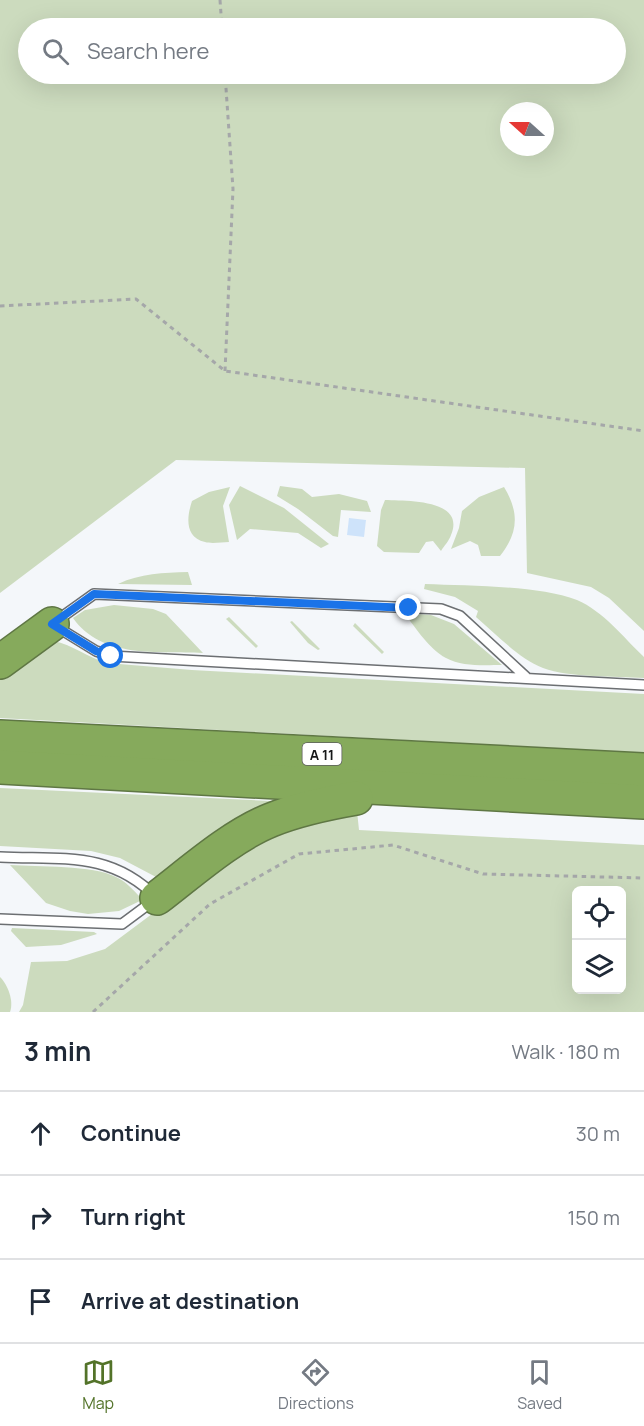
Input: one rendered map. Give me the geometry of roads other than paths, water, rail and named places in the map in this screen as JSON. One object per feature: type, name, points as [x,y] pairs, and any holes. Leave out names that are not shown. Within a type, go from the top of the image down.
[{"type":"highway","points":[[0,662],[52,624]]},
{"type":"highway","name":"A 11","points":[[0,736],[644,770]]},
{"type":"highway","name":"A 11","points":[[0,767],[644,802]]},
{"type":"highway","points":[[157,898],[235,840],[269,820],[309,807],[408,789]]},
{"type":"lane","points":[[526,677],[460,616],[441,609],[94,594],[52,624],[96,651],[111,656],[644,685]]},
{"type":"lane","points":[[0,857],[90,861],[116,868],[142,883],[157,898],[122,924],[0,919]]}]
